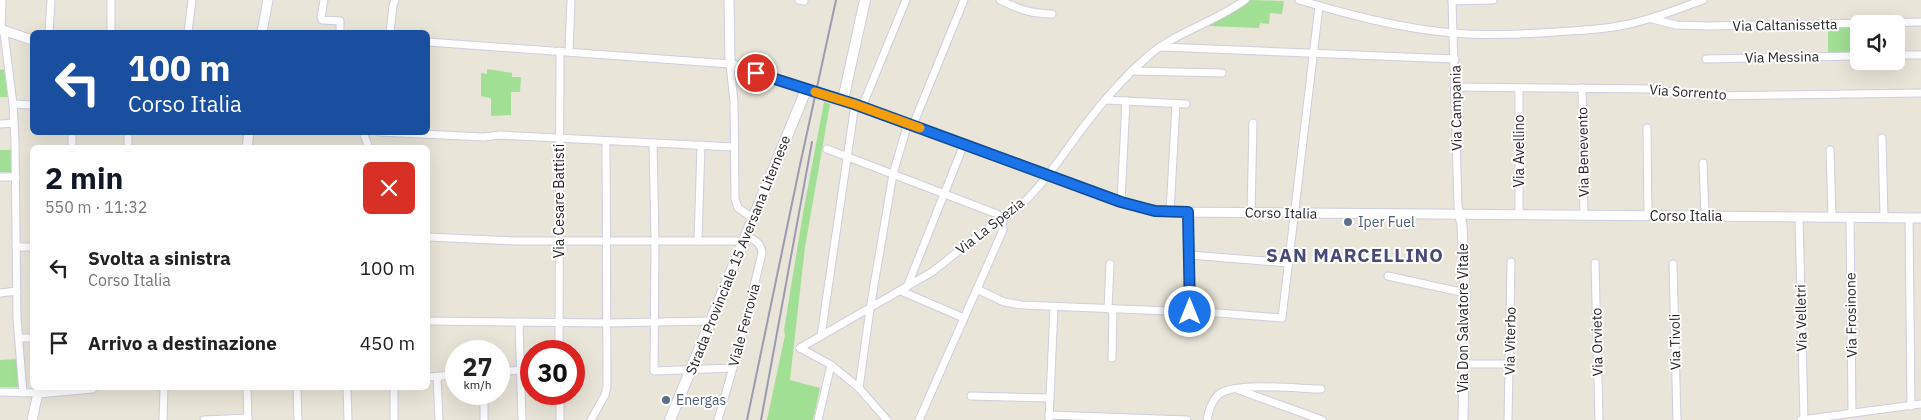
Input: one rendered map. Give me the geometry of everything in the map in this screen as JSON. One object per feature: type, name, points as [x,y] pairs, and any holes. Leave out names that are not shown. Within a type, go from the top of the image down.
[{"type":"main road","points":[[843,100],[865,0]]},
{"type":"main road","name":"Corso Italia","points":[[806,90],[843,100]]},
{"type":"main road","name":"Strada Provinciale 15 Aversana Liternese","points":[[670,420],[806,90]]},
{"type":"street","points":[[2,0],[0,29],[4,33],[13,104],[17,291],[23,393]]},
{"type":"street","points":[[49,30],[51,0]]},
{"type":"street","points":[[112,0],[112,30]]},
{"type":"street","points":[[188,30],[192,0]]},
{"type":"street","points":[[262,30],[268,0]]},
{"type":"street","points":[[324,0],[322,20],[340,21],[340,30]]},
{"type":"street","points":[[390,30],[395,0]]},
{"type":"street","points":[[570,52],[571,0]]},
{"type":"street","points":[[729,0],[736,204],[754,219]]},
{"type":"street","points":[[822,336],[847,157],[858,105],[906,0]]},
{"type":"street","points":[[859,388],[892,174],[910,124],[964,0]]},
{"type":"street","points":[[1000,0],[1028,12],[1052,14]]},
{"type":"street","name":"Via La Spezia","points":[[831,364],[800,348],[932,272],[993,224],[1002,220],[1017,208],[1048,175],[1105,100],[1148,56],[1245,0]]},
{"type":"street","points":[[1299,0],[1382,21],[1454,33],[1538,33],[1594,30],[1624,25],[1673,12],[1700,1]]},
{"type":"street","points":[[1452,0],[1493,0]]},
{"type":"street","name":"Via Campania","points":[[1452,0],[1458,206],[1460,216]]},
{"type":"street","points":[[1689,0],[1700,1]]},
{"type":"street","points":[[977,289],[1004,302],[1022,305],[1282,318],[1319,6]]},
{"type":"street","name":"Via Caltanissetta","points":[[1650,18],[1676,25],[1707,26],[1921,22]]},
{"type":"street","points":[[0,29],[30,39]]},
{"type":"street","points":[[430,42],[730,64]]},
{"type":"street","points":[[1161,47],[1455,59]]},
{"type":"street","name":"Via Cesare Battisti","points":[[559,340],[560,51]]},
{"type":"street","points":[[1905,55],[1921,55]]},
{"type":"street","name":"Via Messina","points":[[1706,59],[1850,56]]},
{"type":"street","name":"Corso Italia","points":[[730,64],[806,90]]},
{"type":"street","points":[[1132,71],[1222,73]]},
{"type":"street","name":"Via Sorrento","points":[[1455,87],[1652,89],[1702,96],[1921,92]]},
{"type":"street","name":"Via Avellino","points":[[1519,88],[1519,216]]},
{"type":"street","name":"Via Benevento","points":[[1582,88],[1584,215]]},
{"type":"street","name":"Corso Italia","points":[[843,100],[1121,202],[1170,212],[1460,216],[1584,215],[1921,218]]},
{"type":"street","points":[[1105,100],[1186,104]]},
{"type":"street","points":[[1121,202],[1126,101]]},
{"type":"street","points":[[13,104],[30,105]]},
{"type":"street","points":[[1170,212],[1176,104]]},
{"type":"street","points":[[0,124],[14,123]]},
{"type":"street","points":[[1251,213],[1254,123]]},
{"type":"street","points":[[1647,128],[1648,216]]},
{"type":"street","points":[[430,135],[484,138],[500,135],[734,147]]},
{"type":"street","points":[[1882,138],[1884,218]]},
{"type":"street","points":[[591,420],[605,395],[607,386],[606,141]]},
{"type":"street","points":[[653,143],[655,240],[654,371],[733,368]]},
{"type":"street","points":[[964,144],[945,194],[904,289],[964,318]]},
{"type":"street","points":[[698,240],[701,145]]},
{"type":"street","points":[[827,149],[997,214],[1002,220],[1003,230],[919,420]]},
{"type":"street","points":[[1830,150],[1832,217]]},
{"type":"street","points":[[1703,163],[1704,216]]},
{"type":"street","points":[[0,177],[16,177]]},
{"type":"street","points":[[1188,212],[1190,312]]},
{"type":"street","name":"Via Don Salvatore Vitale","points":[[1460,216],[1465,293],[1463,420]]},
{"type":"street","name":"Via Velletri","points":[[1799,216],[1802,420]]},
{"type":"street","name":"Via Frosinone","points":[[1850,217],[1852,413]]},
{"type":"street","points":[[1909,218],[1911,406]]},
{"type":"street","points":[[430,237],[509,241],[746,239]]},
{"type":"street","name":"Viale Ferrovia","points":[[718,420],[762,254],[762,247],[757,241],[746,239]]},
{"type":"street","points":[[16,247],[30,247]]},
{"type":"street","points":[[1190,255],[1289,263]]},
{"type":"street","name":"Via Viterbo","points":[[1508,420],[1511,262]]},
{"type":"street","name":"Via Orvieto","points":[[1595,263],[1598,420]]},
{"type":"street","points":[[1110,264],[1112,358]]},
{"type":"street","name":"Via Tivoli","points":[[1673,264],[1677,420]]},
{"type":"street","points":[[1388,276],[1465,293]]},
{"type":"street","points":[[0,293],[17,291]]},
{"type":"street","points":[[1054,306],[1049,418],[1187,420]]},
{"type":"street","points":[[430,321],[607,323],[712,321]]},
{"type":"street","points":[[510,371],[520,370],[519,322]]},
{"type":"street","points":[[19,338],[30,338]]},
{"type":"street","points":[[818,420],[831,364],[859,388],[887,420]]},
{"type":"street","points":[[1464,364],[1509,364]]},
{"type":"street","points":[[430,377],[445,376]]},
{"type":"street","points":[[437,377],[439,420]]},
{"type":"street","points":[[1207,420],[1210,408],[1217,396],[1225,390],[1274,386],[1321,389]]},
{"type":"street","points":[[1236,389],[1310,418],[1322,420]]},
{"type":"street","points":[[0,392],[38,393],[62,390]]},
{"type":"street","points":[[163,420],[164,390]]},
{"type":"street","points":[[204,420],[248,419],[247,390]]},
{"type":"street","points":[[297,390],[298,420]]},
{"type":"street","points":[[347,390],[348,420]]},
{"type":"street","points":[[394,390],[394,420]]},
{"type":"street","points":[[32,420],[38,393]]},
{"type":"street","points":[[971,396],[1050,398]]},
{"type":"street","points":[[1802,420],[1921,404]]},
{"type":"street","points":[[484,405],[484,420]]},
{"type":"street","points":[[521,405],[522,420]]},
{"type":"street","points":[[560,405],[560,420]]},
{"type":"green space","points":[[1251,0],[1284,1],[1282,14],[1270,13],[1269,24],[1260,23],[1259,28],[1208,26]]},
{"type":"green space","points":[[1828,26],[1850,26],[1850,54],[1828,54]]},
{"type":"green space","points":[[4,69],[8,97],[0,97],[0,70]]},
{"type":"green space","points":[[487,69],[512,73],[512,77],[521,77],[520,92],[511,92],[511,115],[491,116],[491,98],[481,96],[481,73],[487,74]]},
{"type":"green space","points":[[824,102],[830,104],[805,247],[790,380],[820,388],[813,420],[767,420],[785,335],[784,330],[803,213]]},
{"type":"green space","points":[[0,150],[12,150],[13,172],[0,172]]},
{"type":"green space","points":[[18,359],[20,385],[17,387],[0,387],[0,360]]},
{"type":"railway","points":[[747,420],[836,0]]},
{"type":"railway","points":[[761,420],[812,142]]},
{"type":"slow traffic","points":[[815,92],[920,128]]},
{"type":"place","name":"Iper Fuel","points":[[1348,222]]},
{"type":"place","name":"Energas","points":[[666,400]]},
{"type":"district","name":"SAN MARCELLINO","points":[[1355,255]]},
{"type":"route","points":[[756,73],[854,104],[1121,202],[1155,211],[1188,212],[1190,312]]}]
